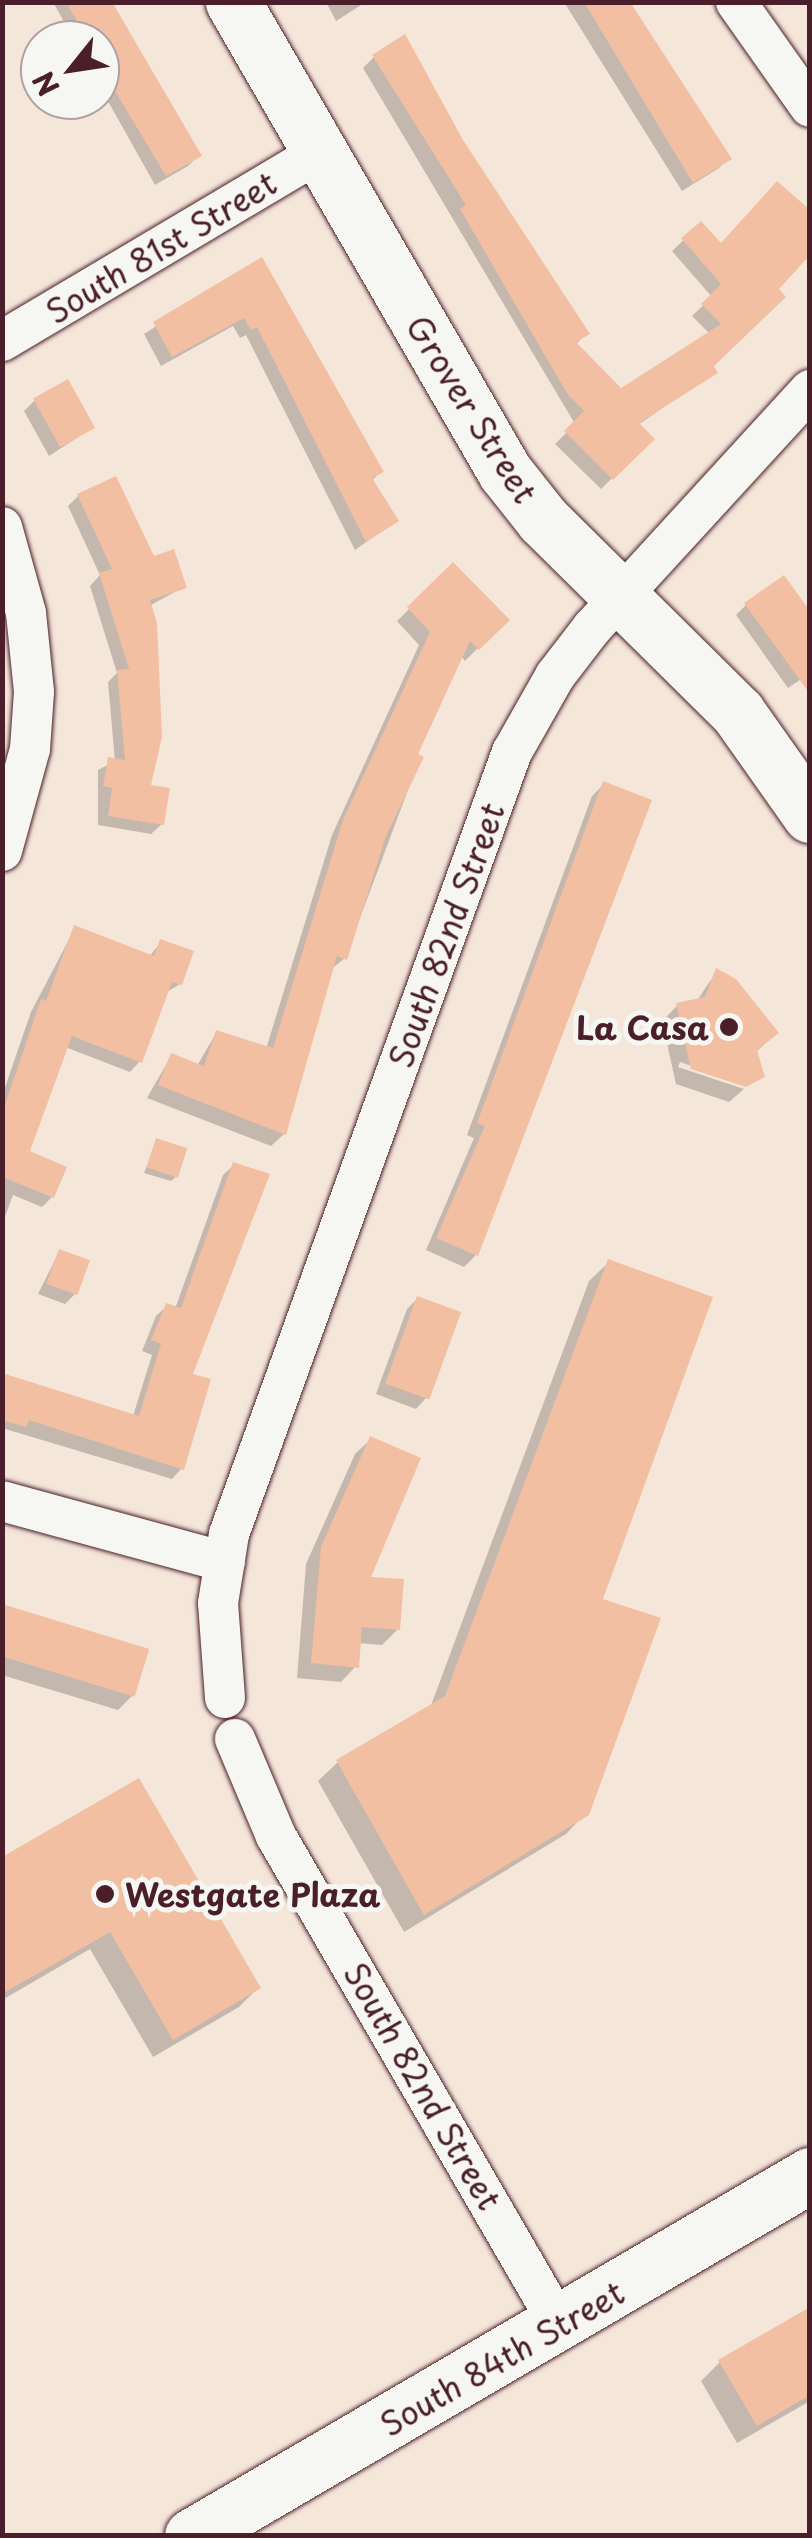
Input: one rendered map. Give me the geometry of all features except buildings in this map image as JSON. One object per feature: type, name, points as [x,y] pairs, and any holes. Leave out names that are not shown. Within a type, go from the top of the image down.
[{"type":"street","name":"Grover Street","points":[[232,2],[505,472],[738,713],[810,815]]},
{"type":"street","points":[[736,2],[810,107]]},
{"type":"street","name":"South 81st Street","points":[[2,342],[320,153]]},
{"type":"street","name":"South 82nd Street","points":[[225,1698],[218,1603],[225,1562],[512,752],[555,676],[622,596],[810,390]]},
{"type":"street","points":[[2,527],[26,612],[34,692],[30,749],[2,851]]},
{"type":"street","points":[[2,1501],[225,1562]]},
{"type":"street","name":"South 82nd Street","points":[[235,1739],[276,1836],[560,2326]]},
{"type":"street","name":"South 84th Street","points":[[192,2536],[560,2326],[810,2175]]},
{"type":"place","name":"La Casa","points":[[729,1027]]},
{"type":"place","name":"Westgate Plaza","points":[[105,1894]]}]
